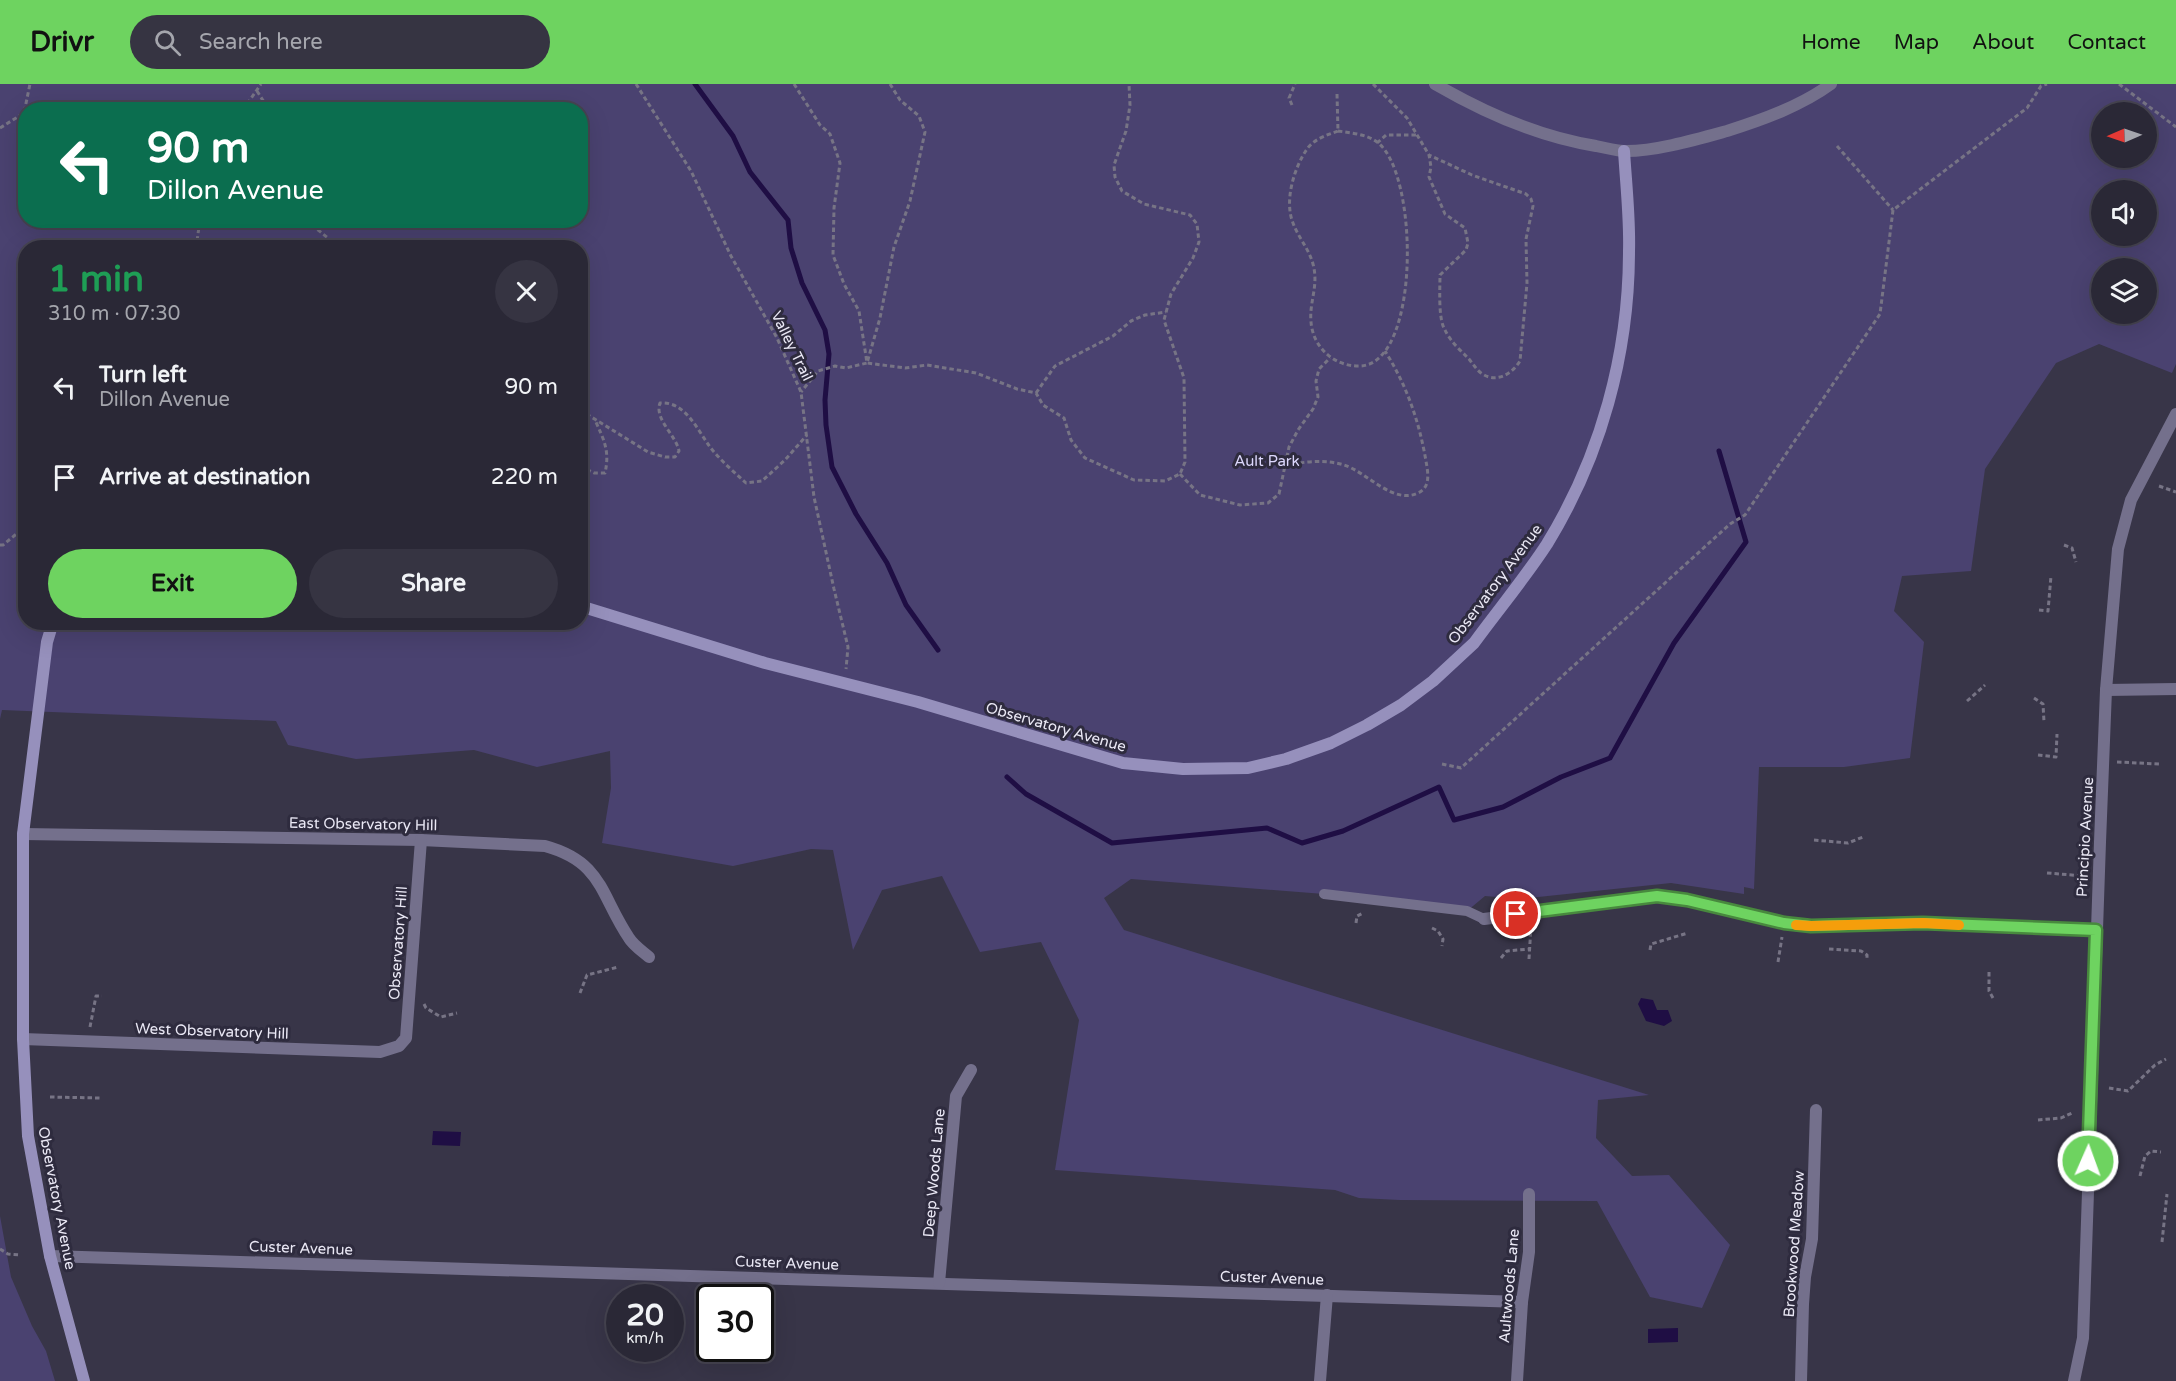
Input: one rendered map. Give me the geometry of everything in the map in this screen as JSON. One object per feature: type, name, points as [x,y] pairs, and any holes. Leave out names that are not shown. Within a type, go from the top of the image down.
[{"type":"street","points":[[1435,84],[1476,107],[1544,134],[1624,151],[1693,140],[1755,122],[1818,93],[1831,84]]},
{"type":"street","name":"Observatory Avenue","points":[[588,608],[765,663],[918,702],[1123,764],[1183,769],[1248,768],[1286,759],[1331,743],[1401,705],[1433,681],[1474,643],[1546,545],[1569,504],[1589,460],[1605,415],[1617,369],[1626,314],[1629,250],[1624,151]]},
{"type":"street","name":"Principio Avenue","points":[[2074,1381],[2083,1338],[2106,690],[2118,549],[2123,524],[2142,477],[2176,414]]},
{"type":"street","name":"Observatory Avenue","points":[[51,630],[47,642],[23,834],[23,1039],[27,1136],[50,1256],[84,1381]]},
{"type":"street","points":[[2106,690],[2176,689]]},
{"type":"street","name":"East Observatory Hill","points":[[23,834],[421,840],[545,846],[562,850],[577,858],[594,873],[630,939],[649,957]]},
{"type":"street","name":"Observatory Hill","points":[[399,1046],[406,1038],[421,840]]},
{"type":"street","points":[[1484,919],[1657,896],[1687,900],[1784,923],[1811,926],[1923,923],[2096,930]]},
{"type":"street","name":"West Observatory Hill","points":[[23,1039],[380,1052],[399,1046]]},
{"type":"street","name":"Deep Woods Lane","points":[[939,1283],[956,1096],[971,1070]]},
{"type":"street","name":"Brookwood Meadow","points":[[1801,1381],[1805,1277],[1812,1239],[1816,1110]]},
{"type":"street","name":"Aultwoods Lane","points":[[1517,1381],[1522,1302],[1529,1252],[1529,1194]]},
{"type":"street","name":"Custer Avenue","points":[[50,1256],[1522,1302]]},
{"type":"street","points":[[1320,1381],[1327,1295]]},
{"type":"lane","points":[[1324,894],[1467,911],[1484,919]]},
{"type":"path","points":[[26,102],[30,84]]},
{"type":"path","points":[[249,102],[261,84]]},
{"type":"path","name":"Valley Trail","points":[[636,84],[691,171],[731,256],[777,338],[801,392],[814,497],[848,647],[844,683]]},
{"type":"path","points":[[794,84],[820,125],[830,134],[840,163],[834,208],[833,255],[844,284],[859,311],[867,363]]},
{"type":"path","points":[[867,363],[875,340],[894,247],[910,201],[925,132],[920,116],[900,100],[890,84]]},
{"type":"path","points":[[801,392],[818,371],[835,366],[846,368],[867,363],[905,368],[927,364],[976,373],[1017,389],[1036,393],[1043,405],[1064,418],[1071,440],[1085,458],[1134,480],[1166,481],[1180,474],[1185,462],[1184,378],[1164,320],[1171,294],[1193,258],[1199,242],[1197,224],[1190,215],[1144,204],[1122,191],[1115,177],[1114,165],[1126,131],[1130,105],[1129,84]]},
{"type":"path","points":[[1292,105],[1289,98],[1294,84]]},
{"type":"path","points":[[1373,84],[1407,118],[1429,155],[1430,177],[1445,214],[1465,228],[1468,243],[1466,250],[1440,275],[1444,330],[1483,375],[1492,378],[1505,376],[1513,372],[1520,361],[1527,283],[1526,239],[1533,206],[1531,199],[1526,194],[1472,175],[1429,155]]},
{"type":"path","points":[[1442,764],[1461,768],[1730,524],[1745,515],[1880,314],[1893,210],[2027,108],[2041,86],[2047,84]]},
{"type":"path","points":[[2119,84],[2176,127]]},
{"type":"path","points":[[257,90],[264,102]]},
{"type":"path","points":[[1337,93],[1338,131]]},
{"type":"path","points":[[0,128],[18,116]]},
{"type":"path","points":[[1338,131],[1358,134],[1377,143],[1391,158],[1400,183],[1407,228],[1407,284],[1395,336],[1382,356],[1363,366],[1348,365],[1330,358],[1317,342],[1311,322],[1316,288],[1313,263],[1292,223],[1289,207],[1295,174],[1308,148],[1323,136],[1338,131]]},
{"type":"path","points":[[1377,143],[1386,135],[1416,135]]},
{"type":"path","points":[[1837,146],[1893,210]]},
{"type":"path","points":[[316,228],[330,240]]},
{"type":"path","points":[[1036,393],[1055,366],[1113,336],[1131,321],[1145,315],[1167,312]]},
{"type":"path","points":[[1285,465],[1330,461],[1348,466],[1391,492],[1413,496],[1422,491],[1428,482],[1427,465],[1413,404],[1400,375],[1385,351]]},
{"type":"path","points":[[1180,474],[1200,495],[1240,505],[1268,503],[1279,494],[1289,447],[1313,410],[1318,397],[1316,381],[1319,369],[1330,358]]},
{"type":"path","points":[[588,415],[648,452],[664,457],[675,457],[679,451],[678,445],[660,417],[658,408],[660,403],[669,402],[679,407],[697,426],[711,447],[746,483],[762,481],[807,435]]},
{"type":"path","points":[[588,470],[594,473],[605,473],[608,458],[604,440],[594,418]]},
{"type":"path","points":[[2159,486],[2176,492]]},
{"type":"path","points":[[0,545],[18,533]]},
{"type":"path","points":[[2064,545],[2073,548],[2076,562]]},
{"type":"path","points":[[2039,610],[2048,611],[2051,576]]},
{"type":"path","points":[[1967,701],[1985,685]]},
{"type":"path","points":[[2034,698],[2043,704],[2044,722]]},
{"type":"path","points":[[2038,755],[2056,757],[2057,734]]},
{"type":"path","points":[[2103,761],[2159,764]]},
{"type":"path","points":[[1814,840],[1848,843],[1863,837]]},
{"type":"path","points":[[2047,873],[2098,877]]},
{"type":"path","points":[[1529,959],[1532,912]]},
{"type":"path","points":[[1778,962],[1784,923]]},
{"type":"path","points":[[1432,928],[1438,931],[1443,939],[1442,946]]},
{"type":"path","points":[[1650,950],[1651,944],[1688,933]]},
{"type":"path","points":[[1501,958],[1507,951],[1530,949]]},
{"type":"path","points":[[1829,949],[1861,951],[1867,955],[1867,959]]},
{"type":"path","points":[[580,993],[586,975],[618,967]]},
{"type":"path","points":[[1989,972],[1989,991],[1993,998]]},
{"type":"path","points":[[90,1042],[91,1020],[96,996],[102,996]]},
{"type":"path","points":[[420,997],[426,1008],[441,1017],[457,1013]]},
{"type":"path","points":[[2109,1088],[2128,1091],[2155,1065],[2166,1059]]},
{"type":"path","points":[[50,1097],[101,1098]]},
{"type":"path","points":[[2038,1120],[2061,1118],[2072,1113]]},
{"type":"path","points":[[2140,1176],[2145,1156],[2151,1151],[2161,1152]]},
{"type":"path","points":[[2162,1242],[2167,1194]]},
{"type":"path","points":[[0,1249],[9,1254],[21,1255]]},
{"type":"green space","name":"Ault Park","points":[[0,84],[2176,84],[2176,364],[2172,373],[2099,344],[2056,363],[1985,469],[1971,571],[1902,576],[1894,611],[1924,642],[1910,758],[1844,767],[1759,767],[1754,889],[1744,887],[1744,894],[1671,883],[1520,899],[1485,896],[1467,911],[1324,894],[1131,879],[1104,898],[1124,930],[1649,1095],[1598,1100],[1596,1138],[1632,1176],[1669,1175],[1730,1245],[1702,1308],[1650,1297],[1597,1201],[1359,1198],[1335,1190],[1055,1170],[1079,1020],[1041,942],[980,952],[942,876],[882,890],[853,950],[833,850],[811,849],[733,866],[602,843],[611,788],[610,751],[537,767],[474,750],[356,759],[288,745],[276,721],[2,710],[0,719]]},
{"type":"green space","points":[[0,1216],[11,1277],[32,1326],[46,1351],[55,1381],[0,1381]]},
{"type":"shaded area","points":[[1641,998],[1653,1000],[1657,1010],[1668,1010],[1672,1021],[1664,1026],[1646,1021],[1638,1004]]},
{"type":"shaded area","points":[[433,1131],[461,1132],[460,1146],[432,1145]]},
{"type":"shaded area","points":[[1678,1328],[1678,1342],[1648,1343],[1648,1329]]},
{"type":"waterway","points":[[695,84],[733,136],[750,172],[788,220],[791,248],[802,283],[825,330],[829,354],[825,400],[826,425],[832,467],[856,514],[887,563],[906,605],[938,650]]},
{"type":"waterway","points":[[1007,777],[1026,794],[1112,843],[1267,828],[1302,843],[1343,831],[1439,787],[1454,820],[1503,807],[1561,777],[1610,758],[1674,643],[1746,542],[1719,451]]},
{"type":"slow traffic","points":[[1796,925],[1923,923],[1959,925]]},
{"type":"route","points":[[1516,914],[1657,896],[1687,900],[1784,923],[1811,926],[1923,923],[2096,930],[2088,1161]]}]
